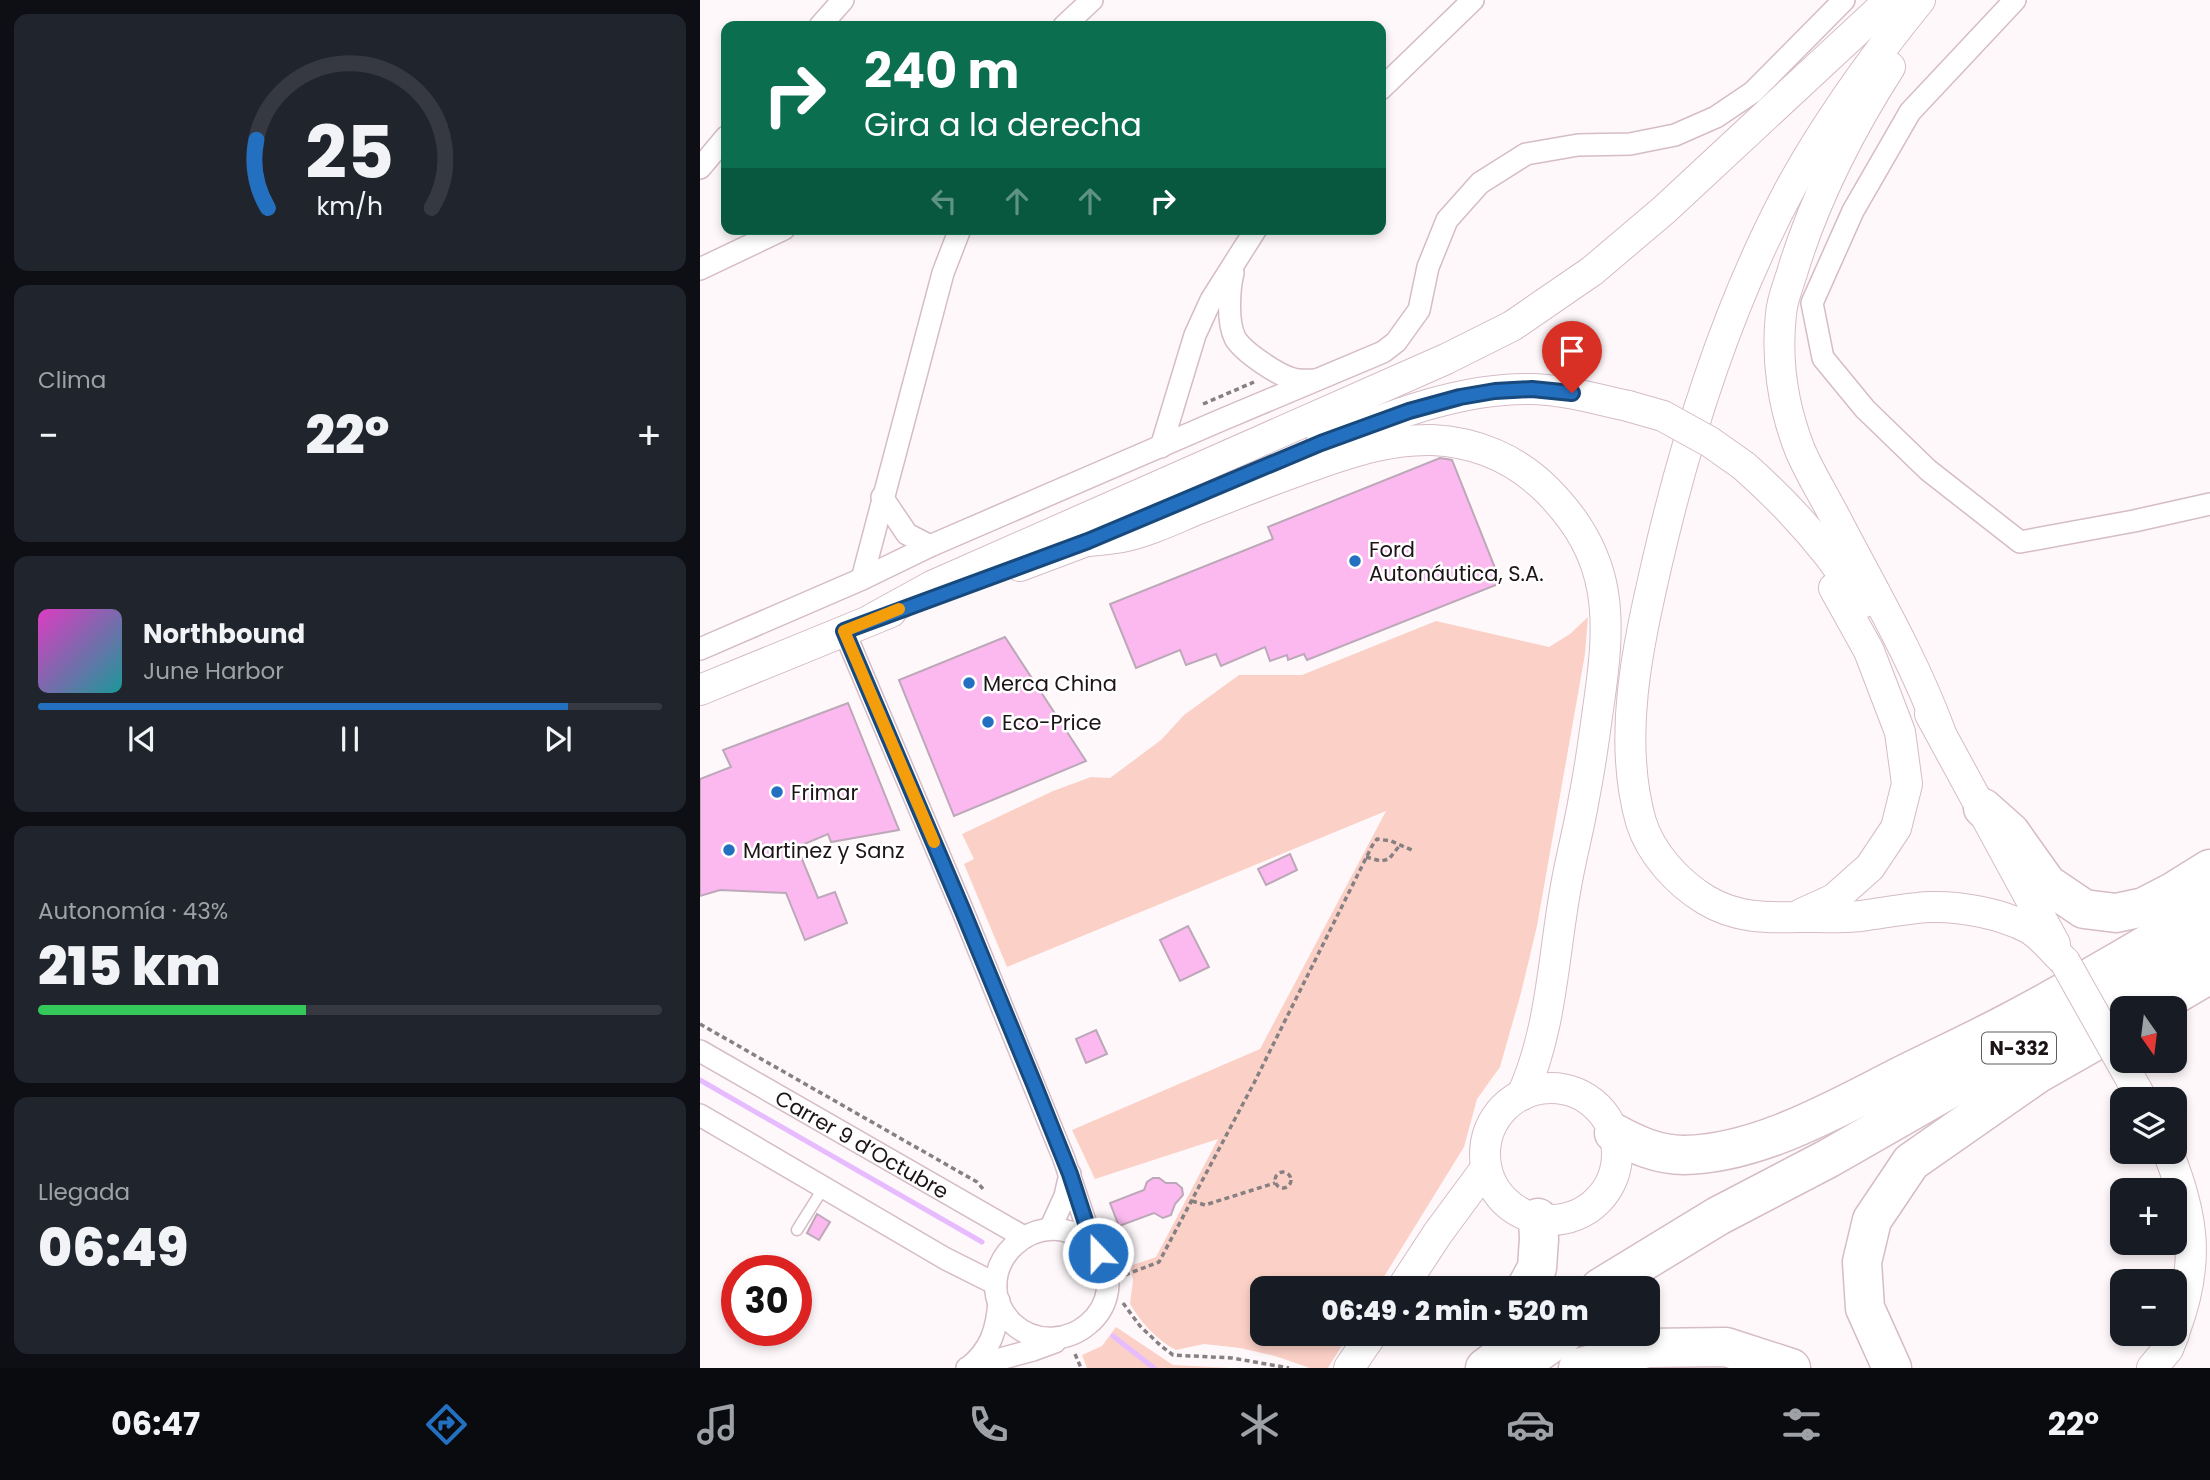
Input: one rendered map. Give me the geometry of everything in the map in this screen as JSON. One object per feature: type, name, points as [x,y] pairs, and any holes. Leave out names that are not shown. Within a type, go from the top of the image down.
[{"type":"highway","points":[[1983,808],[2010,832],[2047,884],[2084,909],[2116,913],[2144,907],[2210,869]]},
{"type":"highway","points":[[1614,1133],[1657,1152],[1683,1155],[1717,1152],[1783,1131],[1833,1110],[2013,1021],[2210,908]]},
{"type":"highway","name":"N-332","points":[[1620,1276],[1718,1216],[1829,1158],[2210,940]]},
{"type":"highway","points":[[2172,996],[2210,974]]},
{"type":"highway","points":[[1892,1368],[1865,1308],[1862,1262],[1872,1220],[1910,1162],[2037,1074],[2110,1032]]},
{"type":"highway","name":"N-332","points":[[1648,1276],[1829,1158]]},
{"type":"highway","points":[[1533,1276],[1537,1268],[1538,1219]]},
{"type":"highway","points":[[1455,1368],[1478,1346]]},
{"type":"highway","points":[[1485,1368],[1515,1346]]},
{"type":"highway","points":[[1516,1368],[1547,1346]]},
{"type":"highway","points":[[1578,1368],[1647,1348],[1699,1347],[1726,1347],[1791,1368]]},
{"type":"main road","points":[[872,619],[932,586],[1446,359],[1512,326],[1592,271],[1664,210],[1889,0]]},
{"type":"main road","points":[[1920,0],[1842,102],[1791,187],[1748,275],[1697,410],[1666,521],[1646,611],[1636,669],[1631,772],[1642,825],[1656,851],[1679,880],[1707,900],[1735,914],[1767,918],[1858,916],[1931,907],[1988,913],[2032,930],[2065,962]]},
{"type":"main road","points":[[1940,731],[1927,694],[1800,450],[1779,365],[1781,311],[1802,240],[1826,182],[1867,103],[1908,41],[1941,0]]},
{"type":"main road","points":[[700,690],[872,619],[1088,541],[1332,439],[1409,411],[1460,397],[1532,389],[1572,393],[1628,406],[1664,416],[1710,442],[1744,466],[1778,496],[1858,596],[1940,731],[2134,1087]]},
{"type":"main road","points":[[1591,759],[1646,537],[1663,480],[1697,410]]},
{"type":"main road","points":[[1088,541],[1122,537],[1149,529],[1360,449],[1402,441],[1432,440],[1466,444],[1503,457],[1530,473],[1574,519],[1589,546],[1601,582],[1607,617],[1606,652],[1591,759],[1566,886],[1551,992],[1539,1051],[1522,1095]]},
{"type":"main road","points":[[1795,917],[1834,899],[1870,867],[1896,828],[1907,784],[1900,732],[1869,651],[1809,545],[1801,523]]},
{"type":"main road","points":[[1538,1089],[1571,1091],[1595,1105],[1606,1117],[1614,1133],[1616,1165],[1609,1185],[1599,1199],[1571,1216],[1555,1220],[1538,1219],[1520,1212],[1504,1201],[1493,1186],[1486,1168],[1485,1146],[1491,1125],[1504,1107],[1522,1095],[1538,1089]]},
{"type":"main road","points":[[2173,1164],[2189,1214],[2192,1259],[2187,1291]]},
{"type":"main road","points":[[1410,1276],[1486,1168]]},
{"type":"main road","points":[[1349,1368],[1364,1346]]},
{"type":"main road","points":[[2152,1368],[2169,1346]]},
{"type":"street","points":[[824,21],[843,0]]},
{"type":"street","points":[[1386,84],[1473,0]]},
{"type":"street","points":[[700,649],[862,579],[930,546],[1374,356],[1396,342],[1419,310],[1428,267],[1447,220],[1480,183],[1526,154],[1578,145],[1630,144],[1675,135],[1716,117],[1753,92],[1844,0]]},
{"type":"street","points":[[2015,0],[1910,112],[1853,211],[1812,303],[1823,358],[1865,409],[1928,470],[2020,542],[2210,504]]},
{"type":"street","points":[[700,167],[721,143]]},
{"type":"street","points":[[703,264],[770,235]]},
{"type":"street","points":[[862,579],[943,273],[958,235]]},
{"type":"street","points":[[1161,447],[1195,335],[1211,300],[1252,235]]},
{"type":"street","points":[[1237,260],[1229,287],[1235,338],[1266,367],[1294,380],[1318,380]]},
{"type":"street","points":[[882,497],[907,534],[930,546]]},
{"type":"street","points":[[844,631],[957,896],[1070,1174],[1094,1248],[1103,1262],[1108,1278],[1104,1306],[1095,1320],[1067,1346],[1033,1350],[967,1368]]},
{"type":"street","name":"Carrer 9 d’Octubre","points":[[700,1051],[1024,1237]]},
{"type":"street","points":[[700,1115],[946,1259],[998,1293],[1008,1318],[1020,1331],[1067,1346]]},
{"type":"street","points":[[1049,1229],[1065,1196],[1070,1174]]},
{"type":"street","points":[[967,1368],[979,1359],[993,1339],[998,1320],[998,1272],[1004,1256],[1011,1248],[1024,1237],[1049,1229],[1072,1233],[1094,1248]]},
{"type":"lane","points":[[797,1230],[824,1187]]},
{"type":"path","points":[[1169,420],[1276,371]]},
{"type":"path","points":[[1125,1275],[1159,1262],[1254,1083],[1377,839],[1382,838],[1414,851]]},
{"type":"path","points":[[1366,857],[1381,861],[1390,859],[1400,845]]},
{"type":"path","points":[[700,1024],[977,1182],[989,1197]]},
{"type":"path","points":[[1279,1172],[1290,1175],[1290,1183],[1285,1187],[1281,1188],[1275,1183],[1274,1179],[1279,1172]]},
{"type":"path","points":[[1192,1201],[1205,1205],[1275,1183]]},
{"type":"path","points":[[1123,1303],[1140,1326],[1173,1355],[1232,1358],[1289,1368]]},
{"type":"path","points":[[1067,1346],[1081,1368]]},
{"type":"shaded area","points":[[1588,617],[1585,654],[1537,926],[1500,1067],[1477,1099],[1464,1147],[1384,1276],[1250,1276],[1250,1346],[1342,1346],[1328,1368],[1310,1368],[1240,1348],[1204,1344],[1176,1350],[1150,1330],[1130,1304],[1133,1280],[1130,1266],[1156,1257],[1218,1139],[1095,1179],[1072,1130],[1260,1049],[1386,811],[1007,967],[964,864],[974,859],[962,834],[1053,791],[1091,777],[1110,778],[1161,740],[1184,715],[1239,675],[1302,675],[1436,621],[1549,647],[1570,634]]},
{"type":"shaded area","points":[[1116,1327],[1173,1365],[1231,1368],[1087,1368],[1082,1355],[1102,1346]]},
{"type":"building","name":"Ford Autonáutica, S.A.","points":[[1440,458],[1452,460],[1501,583],[1307,660],[1304,654],[1288,660],[1287,655],[1270,661],[1265,647],[1221,666],[1216,654],[1186,665],[1180,650],[1136,668],[1110,604],[1273,539],[1268,527]]},
{"type":"building","name":"Eco-Price","points":[[1005,637],[1086,761],[954,816],[899,680]]},
{"type":"building","points":[[848,703],[899,830],[831,842],[828,834],[797,847],[818,898],[835,892],[847,923],[805,940],[786,893],[720,890],[700,896],[700,779],[731,767],[723,750]]},
{"type":"building","points":[[1290,854],[1297,870],[1266,885],[1258,869]]},
{"type":"building","points":[[1188,926],[1209,967],[1180,981],[1160,940]]},
{"type":"building","points":[[1096,1030],[1107,1054],[1086,1063],[1076,1039]]},
{"type":"building","points":[[1159,1178],[1166,1183],[1176,1183],[1182,1188],[1183,1195],[1175,1204],[1171,1215],[1163,1218],[1154,1213],[1119,1226],[1110,1203],[1144,1190],[1147,1182]]},
{"type":"building","points":[[817,1214],[830,1222],[819,1240],[807,1233]]},
{"type":"waterway","points":[[700,1080],[982,1242]]},
{"type":"waterway","points":[[1113,1336],[1154,1368]]},
{"type":"slow traffic","points":[[899,609],[844,631],[934,842]]},
{"type":"place","name":"Ford Autonáutica, S.A.","points":[[1355,561]]},
{"type":"place","name":"Merca China","points":[[969,683]]},
{"type":"place","name":"Eco-Price","points":[[988,722]]},
{"type":"place","name":"Frimar","points":[[777,792]]},
{"type":"place","name":"Martinez y Sanz","points":[[729,850]]},
{"type":"route","points":[[1098,1253],[1070,1174],[973,934],[844,631],[1088,541],[1321,443],[1409,411],[1495,391],[1532,389],[1572,393]]}]
